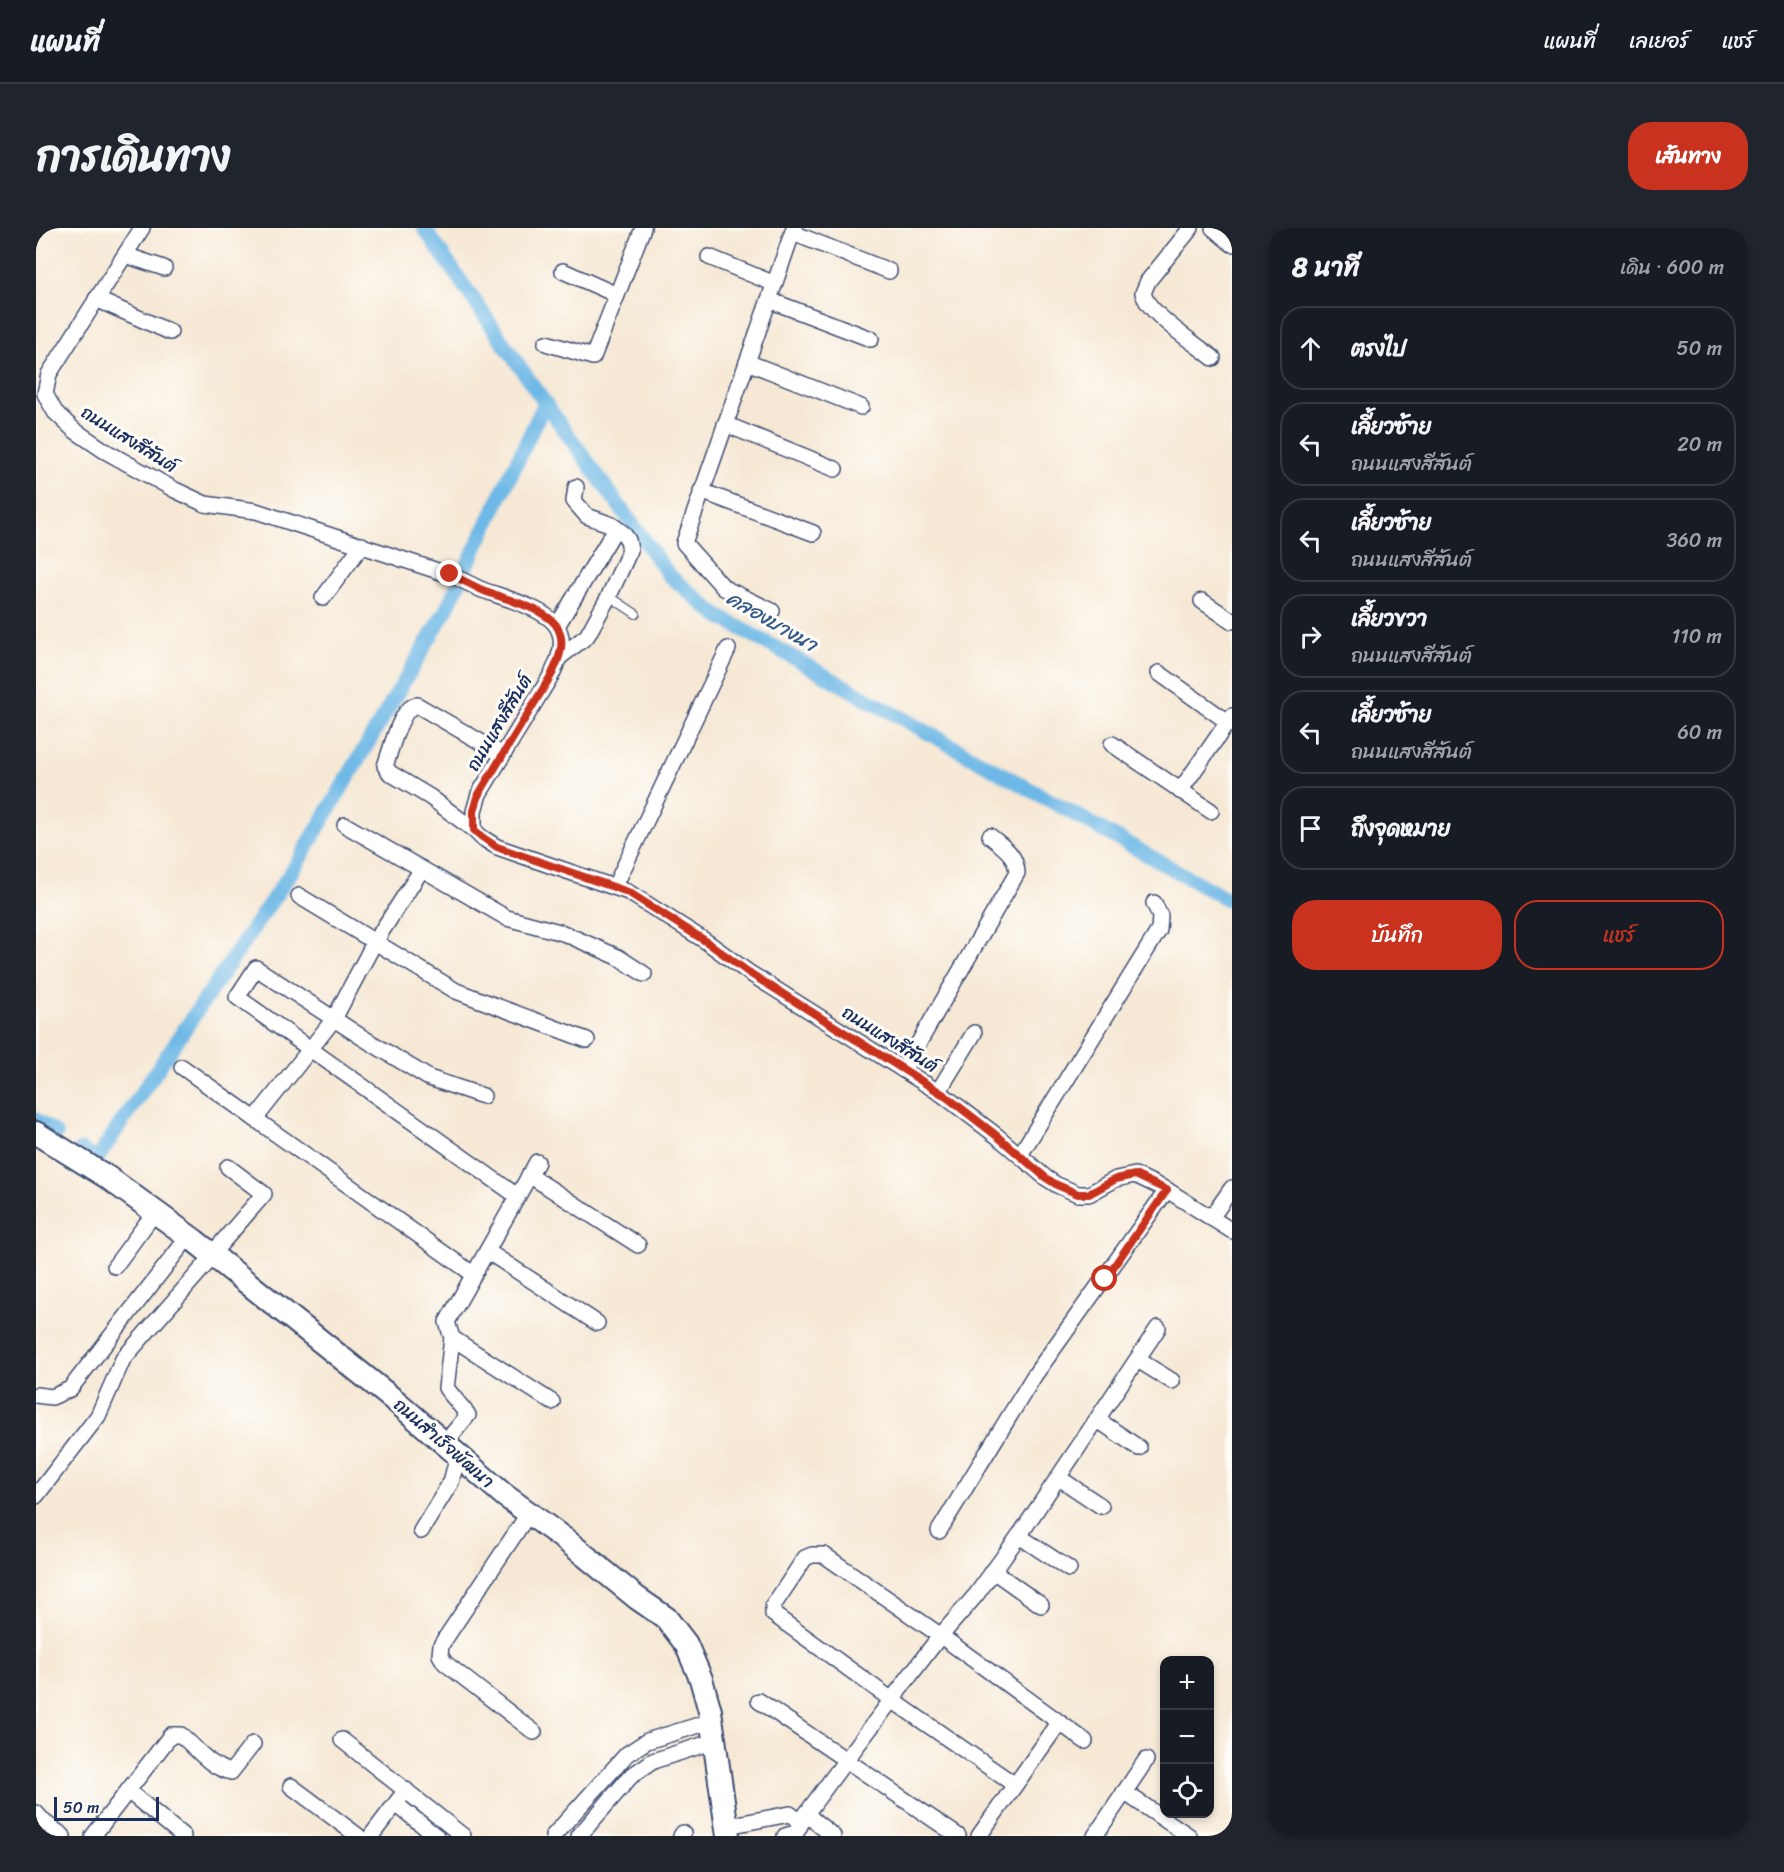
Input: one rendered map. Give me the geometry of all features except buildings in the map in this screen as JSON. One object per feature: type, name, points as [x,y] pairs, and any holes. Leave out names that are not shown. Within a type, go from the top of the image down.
[{"type":"street","name":"ถนนแสงสีสันต์","points":[[142,228],[49,374],[45,394],[55,412],[74,430],[105,451],[175,490],[206,504],[256,510],[450,574],[480,589],[526,605],[549,619],[557,627]]},
{"type":"street","points":[[1191,228],[1148,282],[1143,293],[1145,301],[1154,311],[1213,358]]},
{"type":"street","points":[[1212,228],[1232,244]]},
{"type":"street","points":[[546,342],[593,357],[639,229]]},
{"type":"street","points":[[772,611],[724,588],[684,543],[701,491],[794,230],[889,271]]},
{"type":"street","points":[[125,255],[164,268]]},
{"type":"street","points":[[709,257],[775,285]]},
{"type":"street","points":[[563,271],[617,295]]},
{"type":"street","points":[[96,299],[170,332]]},
{"type":"street","points":[[769,300],[871,339]]},
{"type":"street","points":[[747,362],[861,407]]},
{"type":"street","points":[[725,424],[835,469]]},
{"type":"street","points":[[561,656],[587,636],[630,550],[628,540],[616,528],[587,516],[574,501],[576,487]]},
{"type":"street","points":[[701,491],[813,533]]},
{"type":"street","points":[[561,656],[561,641],[557,627],[616,528]]},
{"type":"street","points":[[323,598],[362,545]]},
{"type":"street","points":[[1202,601],[1232,621]]},
{"type":"street","points":[[615,886],[728,649]]},
{"type":"street","name":"ถนนแสงสีสันต์","points":[[561,656],[479,794],[474,811],[474,830],[482,837],[497,847],[628,892],[684,926],[748,972],[938,1092],[1046,1178],[1078,1194],[1089,1194],[1125,1175],[1135,1175],[1167,1190],[1232,1231]]},
{"type":"street","points":[[1159,673],[1231,721],[1180,791]]},
{"type":"street","points":[[474,830],[430,797],[390,773],[385,766],[403,716],[417,705],[503,755]]},
{"type":"street","points":[[1112,744],[1211,811]]},
{"type":"street","points":[[345,825],[507,918],[563,933],[618,957],[644,975]]},
{"type":"street","points":[[903,1070],[1017,873],[1012,855],[990,836]]},
{"type":"street","points":[[255,1119],[334,1019],[374,943],[422,869]]},
{"type":"street","points":[[299,896],[456,992],[587,1040]]},
{"type":"street","points":[[1020,1155],[1159,930],[1160,916],[1154,903]]},
{"type":"street","points":[[483,1096],[429,1078],[256,968],[237,997],[517,1196]]},
{"type":"street","points":[[938,1092],[974,1033]]},
{"type":"street","points":[[182,1067],[473,1274]]},
{"type":"street","name":"ถนนสำเร็จพัฒนา","points":[[43,1141],[107,1178],[189,1236],[398,1403],[504,1495],[666,1618],[686,1644],[701,1679],[713,1731],[727,1831]]},
{"type":"street","points":[[36,1496],[98,1416],[123,1359],[264,1194],[228,1167]]},
{"type":"street","points":[[421,1531],[451,1482],[451,1449],[468,1415],[446,1388],[452,1338],[447,1322],[533,1168],[638,1245]]},
{"type":"street","points":[[1211,1218],[1232,1188]]},
{"type":"street","points":[[939,1531],[1034,1376],[1167,1190]]},
{"type":"street","points":[[115,1266],[155,1212]]},
{"type":"street","points":[[36,1395],[52,1397],[70,1389],[189,1236]]},
{"type":"street","points":[[487,1251],[597,1323]]},
{"type":"street","points":[[796,1826],[941,1636],[976,1595],[1019,1536],[1158,1328]]},
{"type":"street","points":[[452,1338],[552,1402]]},
{"type":"street","points":[[1138,1360],[1172,1381]]},
{"type":"street","points":[[1098,1420],[1139,1448]]},
{"type":"street","points":[[1059,1478],[1101,1506]]},
{"type":"street","points":[[529,1513],[441,1645],[440,1655],[445,1663],[534,1732]]},
{"type":"street","points":[[1019,1536],[1069,1569]]},
{"type":"street","points":[[1015,1785],[773,1614],[772,1606],[805,1558],[812,1555],[824,1556],[941,1636],[1085,1741]]},
{"type":"street","points":[[993,1571],[1041,1605]]},
{"type":"street","points":[[759,1701],[958,1836]]},
{"type":"street","points":[[979,1836],[1059,1723]]},
{"type":"street","points":[[553,1836],[627,1754],[647,1741],[713,1731]]},
{"type":"street","points":[[579,1836],[630,1777],[653,1761],[713,1731]]},
{"type":"street","points":[[93,1836],[171,1735],[181,1735],[214,1764],[224,1771],[231,1772],[254,1744]]},
{"type":"street","points":[[342,1740],[463,1836]]},
{"type":"street","points":[[1095,1836],[1146,1760]]},
{"type":"street","points":[[291,1786],[358,1836]]},
{"type":"street","points":[[371,1836],[406,1790]]},
{"type":"street","points":[[128,1791],[183,1836]]},
{"type":"street","points":[[1124,1792],[1189,1836]]},
{"type":"street","points":[[396,1804],[436,1836]]},
{"type":"street","points":[[577,1809],[591,1821]]},
{"type":"street","points":[[39,1822],[63,1836]]},
{"type":"street","points":[[727,1831],[796,1826],[833,1836]]},
{"type":"lane","points":[[609,596],[636,614]]},
{"type":"waterway","name":"คลองบางนา","points":[[424,228],[545,403],[669,575],[715,614],[1232,902]]},
{"type":"waterway","points":[[81,1150],[96,1160],[298,862],[446,610],[545,403]]},
{"type":"waterway","points":[[36,1120],[56,1134]]},
{"type":"route","points":[[450,574],[480,589],[526,605],[549,619],[557,627],[561,641],[561,656],[552,674],[479,794],[474,811],[474,830],[497,847],[615,886],[648,904],[684,926],[748,972],[944,1095],[997,1136],[1030,1166],[1057,1185],[1078,1194],[1089,1194],[1125,1175],[1135,1175],[1167,1190],[1105,1279]]}]
